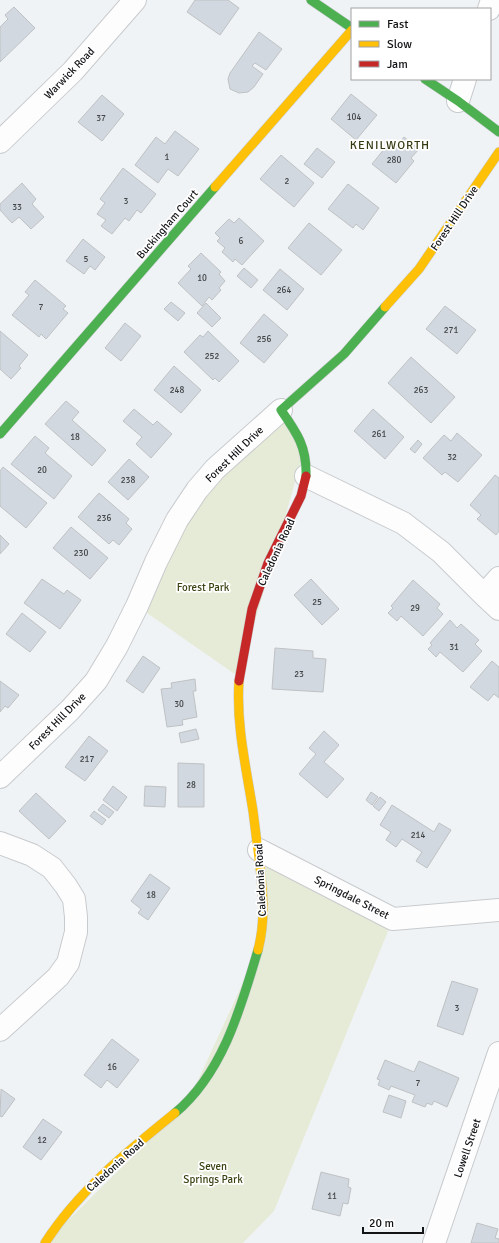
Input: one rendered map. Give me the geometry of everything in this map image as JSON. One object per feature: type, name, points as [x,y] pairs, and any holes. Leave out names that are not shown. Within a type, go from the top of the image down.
[{"type":"street","name":"Warwick Road","points":[[0,142],[73,71],[135,0]]},
{"type":"street","points":[[311,0],[351,28]]},
{"type":"street","name":"Buckingham Court","points":[[0,434],[351,30]]},
{"type":"street","points":[[426,80],[499,132]]},
{"type":"street","points":[[458,102],[465,80]]},
{"type":"street","name":"Forest Hill Drive","points":[[0,777],[70,710],[96,681],[117,646],[177,520],[197,490],[215,469],[344,354],[420,269],[499,152]]},
{"type":"street","name":"Caledonia Road","points":[[45,1243],[52,1232],[80,1198],[124,1155],[188,1102],[205,1081],[230,1033],[259,948],[263,919],[262,884],[259,850],[246,774],[239,719],[238,693],[239,677],[252,609],[268,563],[301,496],[306,476],[304,451],[298,435],[280,410]]},
{"type":"street","points":[[306,476],[403,523],[441,552],[491,602],[499,578]]},
{"type":"street","points":[[0,843],[32,855],[52,868],[66,886],[74,900],[76,932],[68,963],[58,977],[0,1030]]},
{"type":"street","name":"Springdale Street","points":[[259,850],[393,919],[499,910]]},
{"type":"street","name":"Lowell Street","points":[[434,1243],[499,1053]]},
{"type":"green space","name":"Forest Park","points":[[281,410],[304,451],[239,677],[137,606],[177,520]]},
{"type":"green space","name":"Seven Springs Park","points":[[259,850],[393,919],[274,1211],[243,1243],[45,1243],[188,1102],[259,948]]},
{"type":"building","points":[[195,0],[228,0],[239,8],[220,35],[187,12]]},
{"type":"building","points":[[14,7],[35,28],[0,62],[0,27],[8,19],[5,15]]},
{"type":"building","points":[[259,32],[282,49],[266,70],[255,63],[252,66],[263,74],[254,87],[248,92],[239,93],[230,89],[228,79],[230,73]]},
{"type":"building","points":[[351,94],[377,115],[356,140],[331,119]]},
{"type":"building","points":[[102,95],[124,114],[102,141],[78,122]]},
{"type":"building","points":[[175,131],[199,149],[178,176],[168,169],[158,183],[135,165],[156,137],[165,144]]},
{"type":"building","points":[[404,137],[419,149],[411,158],[414,161],[396,183],[372,164],[385,148],[388,151],[394,144],[397,146]]},
{"type":"building","points":[[317,148],[335,162],[322,178],[304,164]]},
{"type":"building","points":[[281,155],[314,183],[294,207],[260,179]]},
{"type":"building","points":[[123,168],[156,194],[141,213],[137,210],[129,221],[125,218],[112,234],[101,226],[106,220],[97,214],[105,203],[100,199]]},
{"type":"building","points":[[22,183],[36,199],[32,204],[44,217],[31,229],[19,217],[12,223],[0,210],[0,204]]},
{"type":"building","points":[[348,184],[379,208],[363,230],[356,224],[353,228],[328,209]]},
{"type":"building","points":[[239,218],[264,241],[242,265],[235,259],[233,262],[222,252],[225,248],[217,241],[220,238],[215,233],[229,219],[234,223]]},
{"type":"building","points":[[309,223],[342,250],[321,275],[288,248]]},
{"type":"building","points":[[83,239],[105,257],[95,270],[90,266],[84,274],[66,261]]},
{"type":"building","points":[[201,253],[221,272],[219,274],[225,281],[219,288],[221,290],[212,300],[209,297],[202,306],[178,283],[191,269],[188,266]]},
{"type":"building","points":[[244,268],[258,280],[251,288],[237,276]]},
{"type":"building","points":[[280,269],[304,289],[287,310],[263,290]]},
{"type":"building","points":[[35,280],[66,306],[63,309],[68,313],[46,339],[41,334],[39,337],[12,315],[29,295],[25,292]]},
{"type":"building","points":[[171,302],[185,313],[178,321],[164,309]]},
{"type":"building","points":[[206,303],[221,318],[212,327],[197,313]]},
{"type":"building","points":[[445,306],[476,330],[457,354],[426,329]]},
{"type":"building","points":[[264,314],[288,335],[264,363],[240,343]]},
{"type":"building","points":[[125,323],[141,336],[121,361],[105,348]]},
{"type":"building","points":[[0,331],[28,355],[19,366],[21,368],[11,379],[0,369]]},
{"type":"building","points":[[208,331],[239,361],[219,382],[215,378],[213,380],[184,352],[200,335],[203,337]]},
{"type":"building","points":[[411,357],[455,397],[431,423],[388,383]]},
{"type":"building","points":[[174,366],[201,390],[181,413],[154,390]]},
{"type":"building","points":[[66,401],[79,412],[72,420],[106,450],[92,466],[45,424]]},
{"type":"building","points":[[134,409],[153,425],[157,421],[172,434],[151,458],[136,444],[142,437],[123,421]]},
{"type":"building","points":[[373,409],[404,437],[385,459],[354,431]]},
{"type":"building","points":[[457,433],[482,455],[458,482],[445,472],[442,475],[423,458],[444,435],[451,441]]},
{"type":"building","points":[[35,436],[49,448],[45,453],[72,476],[54,499],[11,464]]},
{"type":"building","points":[[418,440],[422,444],[415,453],[410,449]]},
{"type":"building","points":[[129,459],[149,477],[128,500],[108,482]]},
{"type":"building","points":[[3,467],[47,503],[26,528],[0,506],[0,471]]},
{"type":"building","points":[[495,475],[499,478],[499,531],[496,535],[477,519],[481,515],[470,505]]},
{"type":"building","points":[[99,493],[129,519],[126,523],[132,529],[119,545],[113,540],[109,544],[78,517]]},
{"type":"building","points":[[71,527],[108,558],[90,579],[53,548]]},
{"type":"building","points":[[0,535],[9,544],[0,554]]},
{"type":"building","points":[[42,579],[64,594],[67,590],[81,600],[60,629],[24,603]]},
{"type":"building","points":[[311,579],[339,609],[322,625],[294,595]]},
{"type":"building","points":[[413,580],[440,604],[437,608],[443,614],[423,636],[401,616],[397,621],[388,613],[393,608],[391,606]]},
{"type":"building","points":[[22,613],[46,632],[30,652],[6,634]]},
{"type":"building","points":[[450,620],[457,628],[461,624],[479,640],[475,644],[482,651],[463,672],[440,652],[436,657],[428,649],[432,645],[430,643]]},
{"type":"building","points":[[275,648],[313,651],[313,658],[326,659],[323,692],[272,689]]},
{"type":"building","points":[[143,656],[160,668],[143,693],[126,681]]},
{"type":"building","points":[[492,661],[499,667],[499,698],[494,694],[488,701],[470,687]]},
{"type":"building","points":[[195,679],[196,691],[193,691],[197,717],[182,720],[183,725],[167,727],[161,689],[172,688],[171,683]]},
{"type":"building","points":[[0,681],[19,695],[8,708],[5,706],[0,712]]},
{"type":"building","points":[[196,729],[199,739],[181,743],[179,733]]},
{"type":"building","points":[[324,731],[339,745],[324,762],[344,779],[327,798],[299,774],[316,754],[309,748]]},
{"type":"building","points":[[89,736],[108,751],[85,781],[65,767]]},
{"type":"building","points":[[178,763],[204,764],[204,807],[178,807]]},
{"type":"building","points":[[113,786],[127,797],[117,811],[103,800]]},
{"type":"building","points":[[145,786],[166,787],[165,807],[144,806]]},
{"type":"building","points":[[371,792],[378,797],[372,805],[366,800]]},
{"type":"building","points":[[36,793],[66,821],[49,839],[19,811]]},
{"type":"building","points":[[380,797],[386,802],[379,811],[373,806]]},
{"type":"building","points":[[103,804],[114,812],[109,818],[98,810]]},
{"type":"building","points":[[392,805],[434,832],[439,823],[451,830],[427,868],[416,861],[422,852],[402,839],[396,847],[386,840],[391,832],[380,825]]},
{"type":"building","points":[[94,811],[106,820],[102,825],[90,816]]},
{"type":"building","points":[[150,874],[170,888],[148,920],[138,913],[141,909],[131,901]]},
{"type":"building","points":[[452,981],[478,989],[463,1035],[437,1026]]},
{"type":"building","points":[[112,1039],[139,1060],[117,1088],[107,1080],[101,1088],[84,1075]]},
{"type":"building","points":[[385,1060],[414,1072],[419,1061],[459,1078],[447,1107],[434,1101],[432,1105],[427,1103],[425,1107],[412,1102],[415,1095],[391,1086],[389,1090],[378,1085],[380,1080],[377,1079]]},
{"type":"building","points":[[1,1089],[15,1099],[2,1117],[0,1116]]},
{"type":"building","points":[[389,1095],[406,1101],[401,1118],[383,1112]]},
{"type":"building","points":[[43,1119],[62,1132],[41,1160],[23,1147]]},
{"type":"building","points":[[321,1172],[349,1179],[348,1187],[351,1188],[348,1204],[343,1203],[340,1216],[312,1209]]},
{"type":"building","points":[[477,1223],[498,1229],[495,1238],[499,1239],[499,1243],[471,1243]]},
{"type":"traffic: fast","points":[[311,0],[351,27]]},
{"type":"traffic: fast","points":[[426,80],[458,101],[499,132]]},
{"type":"traffic: fast","points":[[0,434],[215,187]]},
{"type":"traffic: fast","points":[[306,476],[303,448],[292,426],[281,410],[344,354],[385,307]]},
{"type":"traffic: fast","points":[[175,1113],[192,1097],[206,1079],[218,1059],[237,1016],[258,950]]},
{"type":"traffic: slow","points":[[215,187],[351,31]]},
{"type":"traffic: slow","points":[[385,307],[419,269],[499,152]]},
{"type":"traffic: slow","points":[[239,681],[238,697],[240,729],[253,811],[263,893],[261,939],[258,950]]},
{"type":"traffic: slow","points":[[45,1243],[58,1224],[88,1189],[122,1157],[175,1113]]},
{"type":"traffic: jam","points":[[239,681],[252,609],[268,563],[301,496],[306,476]]},
{"type":"district","name":"KENILWORTH","points":[[390,145]]}]
